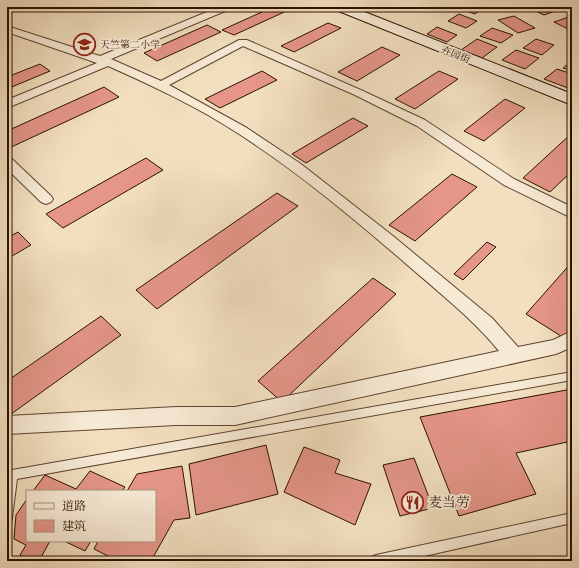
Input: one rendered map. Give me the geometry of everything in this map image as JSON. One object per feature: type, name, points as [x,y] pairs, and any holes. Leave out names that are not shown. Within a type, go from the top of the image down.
[{"type":"street","points":[[7,104],[227,7]]},
{"type":"street","name":"卉园街","points":[[341,7],[572,100]]},
{"type":"street","points":[[7,29],[104,61],[161,85],[242,131],[296,167],[388,240],[486,323],[514,355]]},
{"type":"street","points":[[161,85],[243,42],[359,93],[421,123],[509,182],[572,213]]},
{"type":"street","points":[[7,162],[46,198]]},
{"type":"street","points":[[7,425],[176,416],[235,416],[556,347],[572,338]]},
{"type":"lane","points":[[7,518],[12,475],[572,376]]},
{"type":"lane","points":[[376,561],[572,518]]},
{"type":"building","points":[[273,7],[293,8],[234,35],[222,30]]},
{"type":"building","points":[[456,7],[485,7],[475,14]]},
{"type":"building","points":[[527,7],[552,7],[558,10],[544,15]]},
{"type":"building","points":[[459,14],[477,21],[466,28],[448,21]]},
{"type":"building","points":[[514,16],[535,28],[518,33],[498,20]]},
{"type":"building","points":[[569,17],[572,18],[572,28],[568,29],[554,22]]},
{"type":"building","points":[[328,23],[341,28],[294,52],[281,46]]},
{"type":"building","points":[[207,25],[221,32],[157,61],[144,53]]},
{"type":"building","points":[[437,27],[457,35],[447,42],[427,34]]},
{"type":"building","points":[[492,28],[513,35],[501,43],[480,36]]},
{"type":"building","points":[[477,39],[497,47],[482,58],[461,50]]},
{"type":"building","points":[[536,39],[554,45],[542,55],[523,48]]},
{"type":"building","points":[[382,47],[400,55],[357,81],[338,72]]},
{"type":"building","points":[[516,50],[539,58],[525,69],[502,60]]},
{"type":"building","points":[[572,61],[572,71],[563,68]]},
{"type":"building","points":[[40,64],[50,71],[7,89],[7,77]]},
{"type":"building","points":[[557,69],[572,74],[572,84],[568,88],[544,79]]},
{"type":"building","points":[[262,71],[277,80],[220,108],[205,99]]},
{"type":"building","points":[[439,71],[458,79],[415,109],[395,99]]},
{"type":"building","points":[[104,87],[119,97],[7,149],[7,131]]},
{"type":"building","points":[[505,99],[525,108],[484,141],[464,131]]},
{"type":"building","points":[[353,118],[368,126],[306,163],[292,154]]},
{"type":"building","points":[[572,133],[572,171],[550,192],[523,178]]},
{"type":"building","points":[[146,158],[163,170],[63,228],[46,214]]},
{"type":"building","points":[[452,174],[477,187],[415,241],[389,225]]},
{"type":"building","points":[[277,193],[298,206],[157,309],[136,290]]},
{"type":"building","points":[[18,232],[31,245],[7,259],[7,238]]},
{"type":"building","points":[[487,242],[496,247],[463,280],[454,274]]},
{"type":"building","points":[[572,262],[572,328],[564,338],[526,314]]},
{"type":"building","points":[[373,278],[396,294],[282,402],[258,381]]},
{"type":"building","points":[[101,316],[121,335],[7,417],[7,381]]},
{"type":"building","points":[[572,389],[572,441],[516,453],[536,494],[459,516],[420,417]]},
{"type":"building","points":[[266,445],[278,494],[196,515],[189,464]]},
{"type":"building","points":[[304,447],[340,460],[335,473],[371,484],[355,525],[284,492]]},
{"type":"building","points":[[414,458],[433,508],[400,516],[383,465]]},
{"type":"building","points":[[182,466],[190,518],[174,520],[151,561],[118,561],[94,549],[98,542],[156,542],[156,490],[128,490],[137,474]]},
{"type":"building","points":[[90,471],[125,487],[123,490],[34,490],[45,475],[76,489]]},
{"type":"building","points":[[26,500],[26,542],[49,542],[39,561],[31,561],[20,555],[26,545],[14,539],[16,515]]},
{"type":"building","points":[[66,542],[90,542],[85,551]]},
{"type":"place","name":"天竺第二小学","points":[[84,44]]},
{"type":"place","name":"麦当劳","points":[[413,502]]}]
